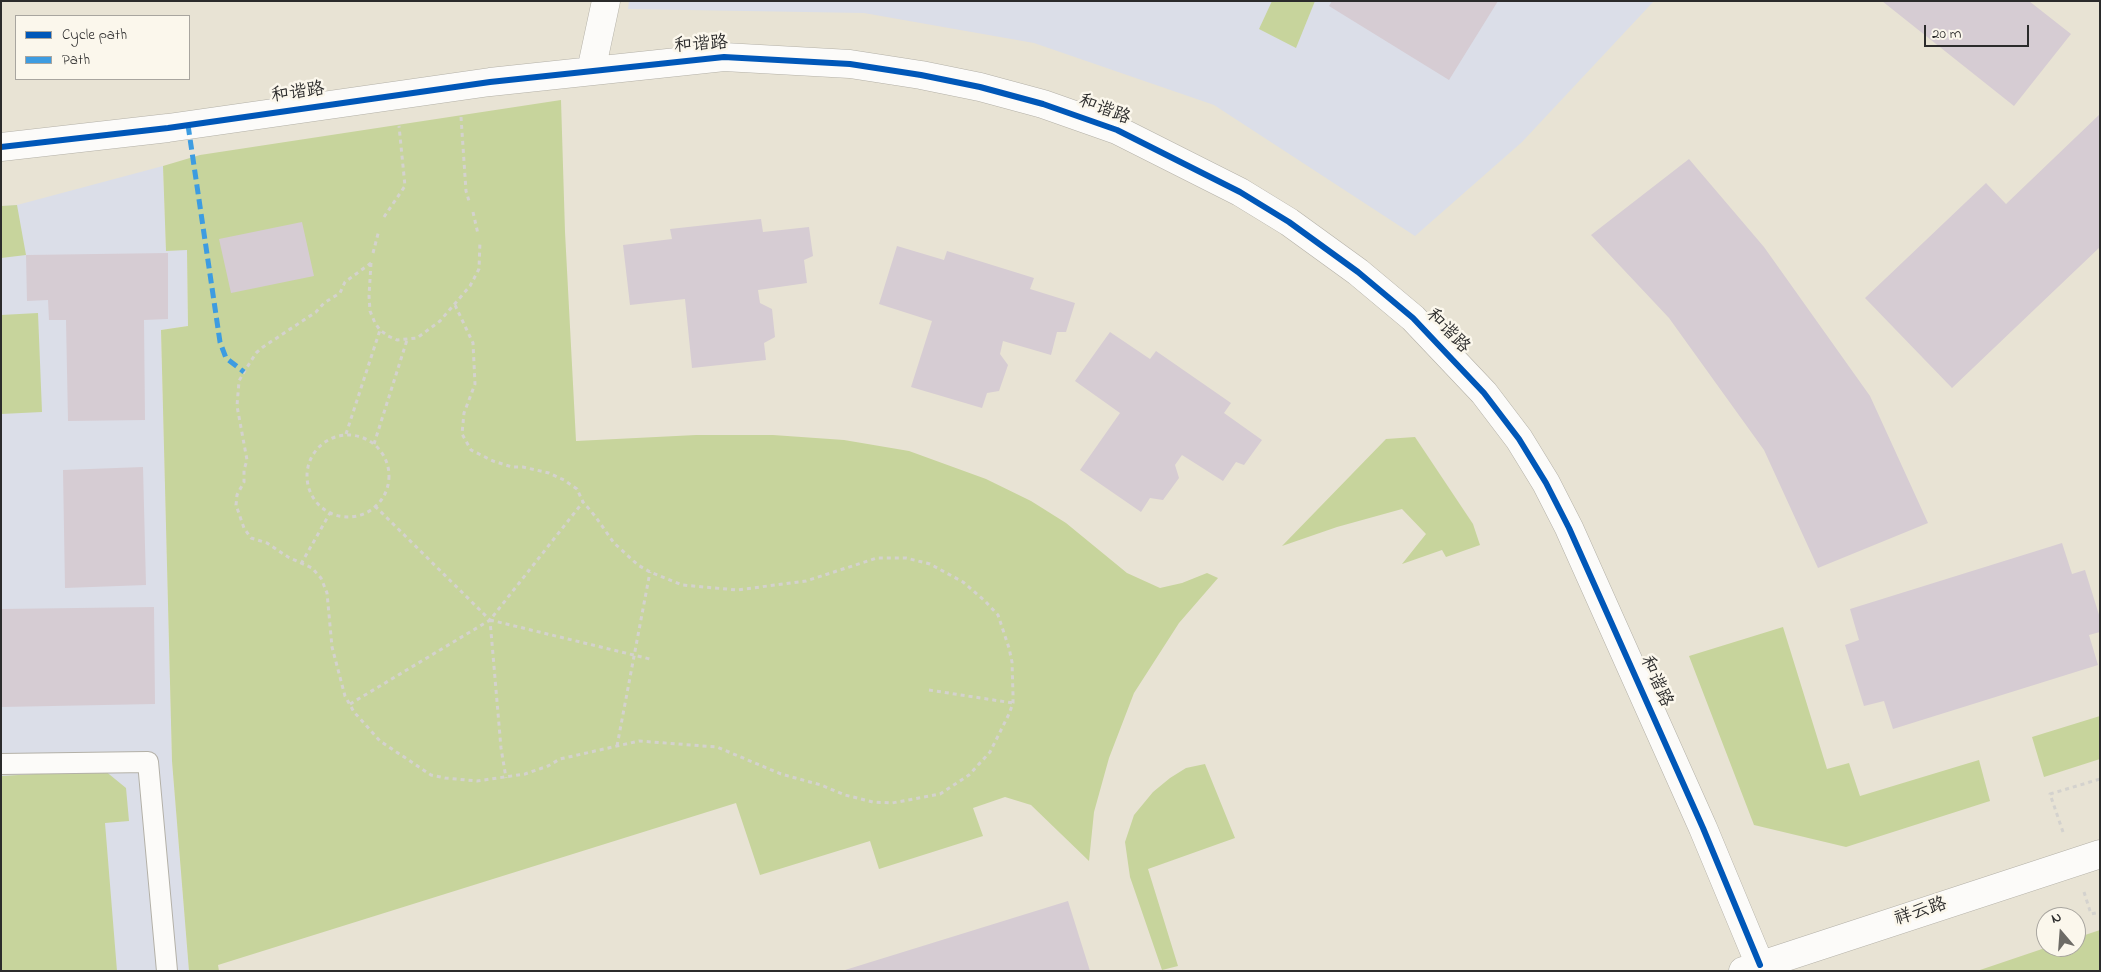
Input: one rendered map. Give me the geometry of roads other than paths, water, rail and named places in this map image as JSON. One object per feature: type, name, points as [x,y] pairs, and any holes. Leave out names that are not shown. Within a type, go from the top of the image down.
[{"type":"street","points":[[591,70],[606,1]]},
{"type":"street","name":"和谐路","points":[[1,148],[168,128],[591,70],[724,58],[850,64],[921,75],[980,87],[1042,104],[1117,130],[1190,165],[1240,192],[1289,222],[1358,272],[1414,318],[1484,393],[1519,439],[1546,483],[1569,528],[1651,710],[1757,969]]},
{"type":"street","name":"祥云路","points":[[1757,969],[2100,854]]},
{"type":"lane","points":[[1,764],[148,762],[167,971]]}]
